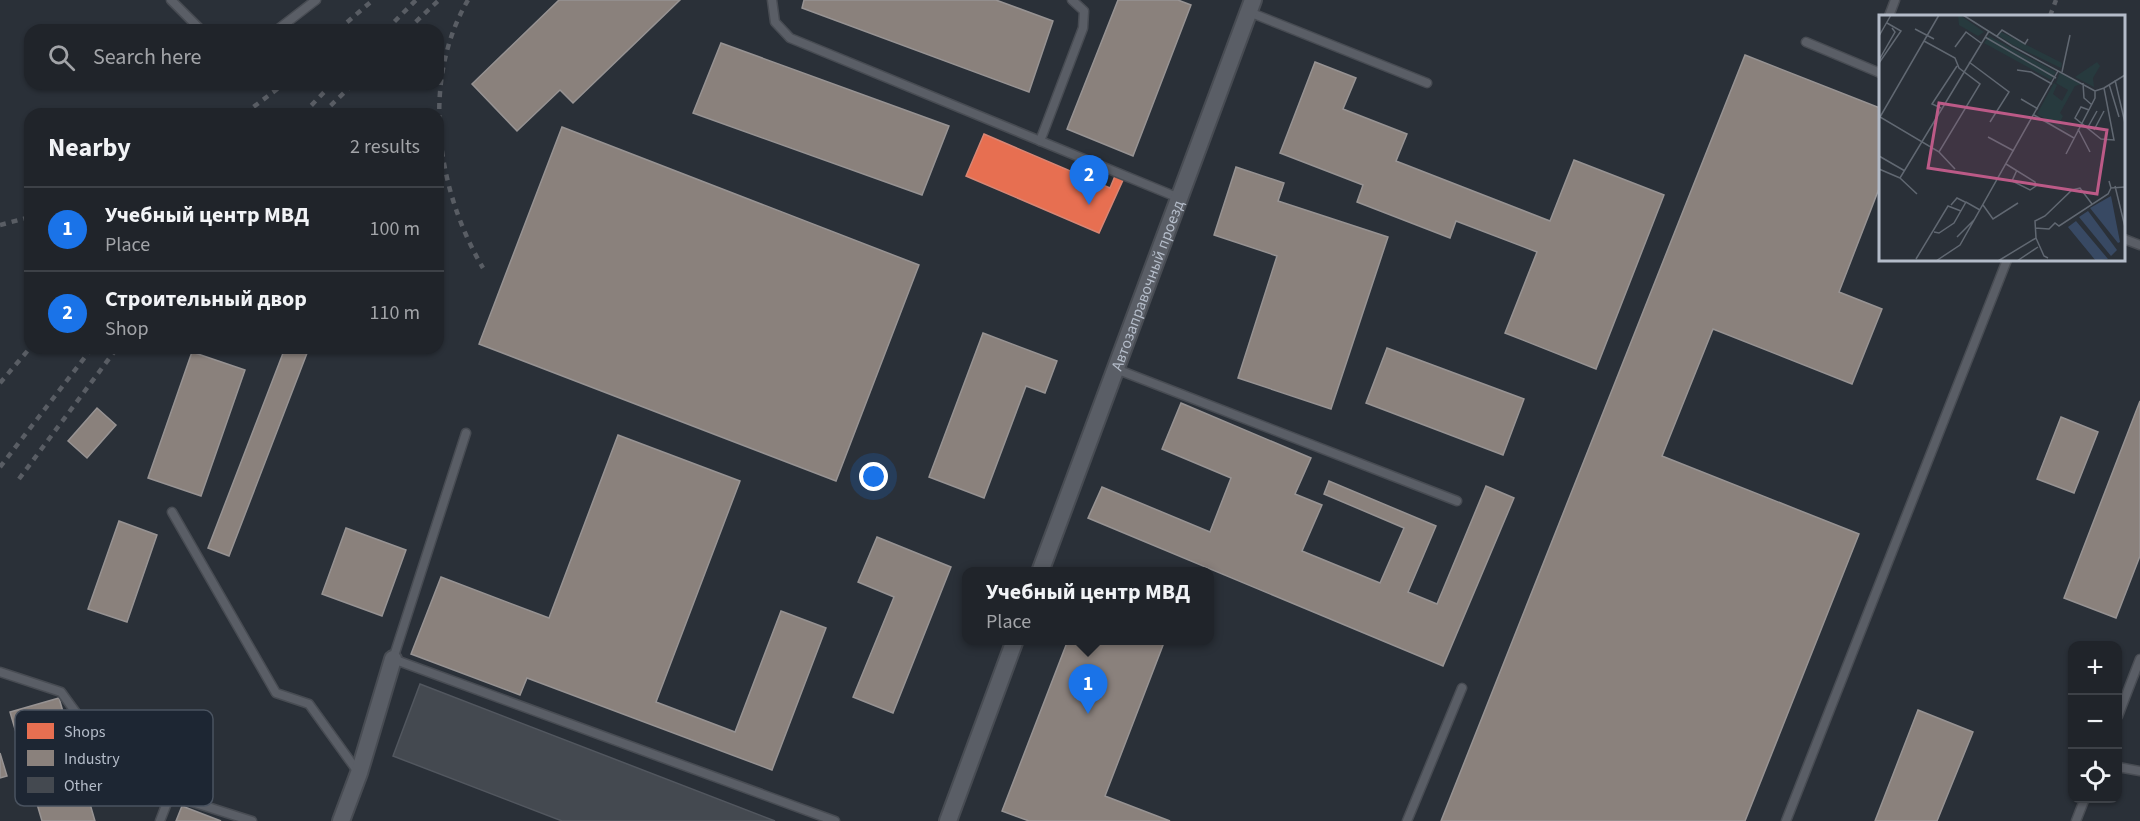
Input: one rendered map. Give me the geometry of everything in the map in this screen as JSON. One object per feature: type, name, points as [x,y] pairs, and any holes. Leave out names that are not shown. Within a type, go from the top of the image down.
[{"type":"street","name":"Автозаправочный проезд","points":[[1042,567],[1251,6]]},
{"type":"street","points":[[948,821],[1013,645]]},
{"type":"street","points":[[341,821],[359,773],[393,659]]},
{"type":"lane","points":[[171,0],[195,24]]},
{"type":"lane","points":[[285,24],[316,0]]},
{"type":"lane","points":[[772,0],[774,22],[790,38],[1179,198]]},
{"type":"lane","points":[[1040,141],[1083,28],[1084,11],[1072,0]]},
{"type":"lane","points":[[1889,15],[1895,0]]},
{"type":"lane","points":[[1251,6],[1427,83]]},
{"type":"lane","points":[[1806,42],[1879,72]]},
{"type":"lane","points":[[2125,239],[2140,245]]},
{"type":"lane","points":[[1786,821],[2007,261]]},
{"type":"lane","points":[[1116,369],[1457,501]]},
{"type":"lane","points":[[466,433],[393,659],[835,821]]},
{"type":"lane","points":[[172,512],[276,693],[309,704],[359,773]]},
{"type":"lane","points":[[2122,706],[2140,659]]},
{"type":"lane","points":[[0,672],[61,692],[74,710]]},
{"type":"lane","points":[[1407,821],[1462,688]]},
{"type":"lane","points":[[2122,768],[2140,771]]},
{"type":"lane","points":[[2076,821],[2083,803]]},
{"type":"lane","points":[[160,821],[166,806]]},
{"type":"lane","points":[[203,806],[252,821]]},
{"type":"building: Shops","points":[[984,134],[1110,188],[1115,176],[1123,180],[1099,233],[966,176]]},
{"type":"building: Industry","points":[[559,0],[680,0],[573,103],[560,90],[517,131],[472,84]]},
{"type":"building: Industry","points":[[804,0],[996,0],[1053,21],[1029,92],[802,8]]},
{"type":"building: Industry","points":[[1118,0],[1178,0],[1191,5],[1133,156],[1067,129]]},
{"type":"building: Industry","points":[[721,43],[949,126],[922,195],[693,113]]},
{"type":"building: Industry","points":[[1745,55],[1879,108],[1879,189],[1839,292],[1882,309],[1852,384],[1713,329],[1662,456],[1859,534],[1745,821],[1441,821]]},
{"type":"building: Industry","points":[[1315,62],[1356,78],[1343,109],[1407,134],[1396,161],[1550,221],[1574,160],[1664,195],[1596,369],[1505,333],[1537,252],[1456,221],[1450,238],[1357,202],[1363,185],[1280,153]]},
{"type":"building: Industry","points":[[562,127],[919,265],[836,481],[479,344]]},
{"type":"building: Industry","points":[[1236,167],[1284,183],[1278,201],[1388,237],[1331,409],[1238,378],[1277,256],[1214,235]]},
{"type":"building: Industry","points":[[983,333],[1057,361],[1045,393],[1026,386],[984,498],[929,477]]},
{"type":"building: Industry","points":[[1387,348],[1524,399],[1503,455],[1366,403]]},
{"type":"building: Industry","points":[[191,354],[198,354],[245,370],[201,496],[148,478]]},
{"type":"building: Industry","points":[[283,354],[307,354],[229,556],[208,548]]},
{"type":"building: Industry","points":[[2140,401],[2140,556],[2116,618],[2064,598]]},
{"type":"building: Industry","points":[[1181,403],[1311,458],[1295,494],[1322,505],[1302,551],[1380,583],[1404,528],[1324,494],[1329,481],[1436,526],[1408,592],[1437,604],[1486,486],[1514,498],[1443,666],[1214,571],[1214,567],[1206,567],[1088,518],[1102,487],[1210,532],[1231,478],[1162,449]]},
{"type":"building: Industry","points":[[97,408],[116,425],[87,458],[68,441]]},
{"type":"building: Industry","points":[[2061,417],[2098,432],[2074,493],[2037,479]]},
{"type":"building: Industry","points":[[618,435],[740,481],[656,702],[735,732],[781,611],[826,628],[772,770],[527,678],[520,695],[411,654],[441,577],[549,618]]},
{"type":"building: Industry","points":[[119,521],[157,535],[127,622],[88,609]]},
{"type":"building: Industry","points":[[346,528],[406,550],[382,616],[322,594]]},
{"type":"building: Industry","points":[[877,537],[951,567],[893,713],[853,697],[894,597],[858,582]]},
{"type":"building: Industry","points":[[1066,645],[1163,645],[1105,796],[1170,821],[1029,821],[1002,811]]},
{"type":"building: Industry","points":[[59,698],[63,710],[17,710]]},
{"type":"building: Industry","points":[[1918,710],[1973,732],[1937,821],[1875,821]]},
{"type":"building: Industry","points":[[15,711],[15,729],[10,712]]},
{"type":"building: Industry","points":[[0,753],[7,776],[0,778]]},
{"type":"building: Industry","points":[[38,806],[91,806],[95,821],[42,821]]},
{"type":"building: Industry","points":[[182,806],[221,821],[176,821]]},
{"type":"building: Other","points":[[420,684],[775,821],[562,821],[393,756]]},
{"type":"railway","points":[[345,24],[373,0]]},
{"type":"railway","points":[[392,24],[416,0]]},
{"type":"railway","points":[[413,24],[439,0]]},
{"type":"railway","points":[[444,66],[453,32],[468,0]]},
{"type":"railway","points":[[2050,15],[2056,0]]},
{"type":"railway","points":[[252,108],[276,90]]},
{"type":"railway","points":[[309,108],[326,90]]},
{"type":"railway","points":[[328,108],[347,90]]},
{"type":"railway","points":[[440,108],[441,90]]},
{"type":"railway","points":[[444,164],[454,205],[483,268]]},
{"type":"railway","points":[[0,225],[24,219]]},
{"type":"railway","points":[[0,383],[25,354]]},
{"type":"railway","points":[[0,467],[87,354]]},
{"type":"railway","points":[[19,479],[113,354]]},
{"type":"place","name":"Строительный двор","points":[[1089,205]]},
{"type":"place","name":"Учебный центр МВД","points":[[1088,714]]}]
